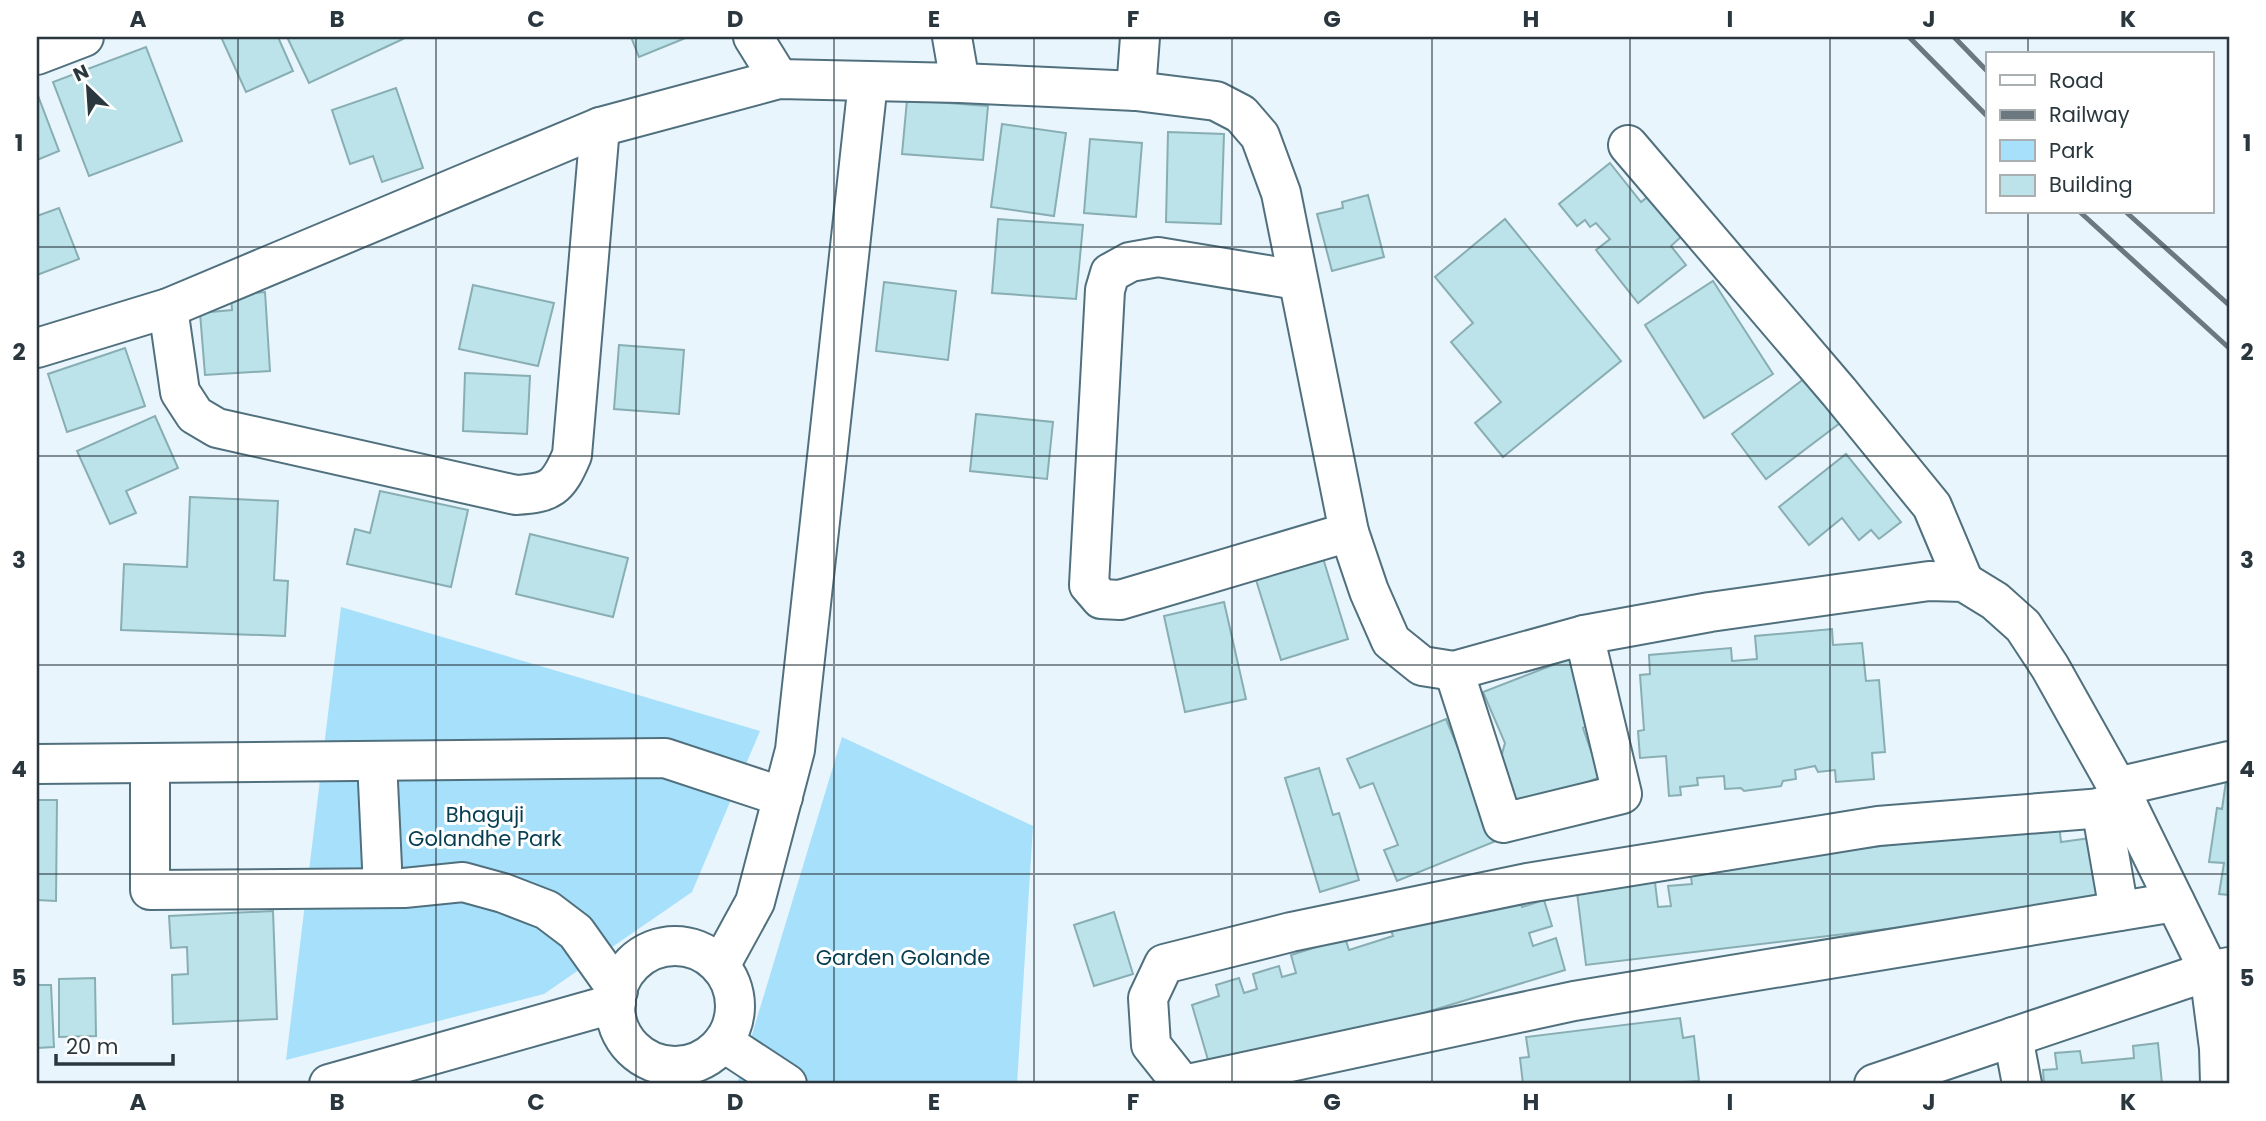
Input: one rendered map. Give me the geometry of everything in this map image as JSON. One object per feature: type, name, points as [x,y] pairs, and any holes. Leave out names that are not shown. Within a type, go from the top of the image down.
[{"type":"street","points":[[37,55],[85,37]]},
{"type":"street","points":[[753,37],[779,79]]},
{"type":"street","points":[[952,37],[960,83]]},
{"type":"street","points":[[1136,91],[1140,37]]},
{"type":"street","points":[[37,348],[168,308],[600,127],[779,79],[1136,91],[1216,101],[1241,114],[1259,136],[1281,193],[1349,531],[1369,591],[1391,641],[1422,666],[1454,671],[1584,635],[1710,612],[1929,581],[1964,582],[1994,601],[2024,626],[2050,667],[2116,800],[2175,902],[2219,969],[2220,1084]]},
{"type":"street","points":[[720,966],[755,902],[795,750],[868,82]]},
{"type":"street","points":[[168,308],[180,392],[195,415],[217,428],[516,495],[543,494],[562,477],[572,455],[600,127]]},
{"type":"street","points":[[1628,145],[1839,392],[1932,506],[1964,582]]},
{"type":"street","points":[[1297,280],[1158,257],[1130,262],[1111,273],[1105,290],[1089,585],[1101,599],[1121,600],[1349,531]]},
{"type":"street","points":[[1454,671],[1503,822],[1622,794],[1584,635]]},
{"type":"street","points":[[37,764],[665,758],[783,797]]},
{"type":"street","points":[[377,761],[383,888]]},
{"type":"street","points":[[1182,1084],[1151,1045],[1148,998],[1164,964],[1291,932],[1527,883],[1878,826],[2116,800],[2229,761]]},
{"type":"street","points":[[150,763],[150,890],[383,888],[463,882],[503,893],[547,911],[576,932],[617,997]]},
{"type":"street","points":[[2116,800],[2119,911]]},
{"type":"street","points":[[1188,1084],[1574,1001],[2175,902]]},
{"type":"street","points":[[679,946],[701,952],[720,966],[732,986],[735,1009],[730,1031],[723,1042],[705,1057],[684,1065],[660,1064],[642,1069],[619,1026],[617,997],[621,980],[636,961],[667,947],[679,946]]},
{"type":"street","points":[[1874,1084],[2219,969]]},
{"type":"street","points":[[328,1084],[617,997]]},
{"type":"street","points":[[2013,1037],[2022,1084]]},
{"type":"street","points":[[723,1042],[787,1084]]},
{"type":"green space","name":"Bhaguji Golandhe Park","points":[[341,607],[760,731],[692,892],[544,994],[286,1060]]},
{"type":"green space","name":"Garden Golande","points":[[842,737],[1033,826],[1017,1084],[737,1084]]},
{"type":"building","points":[[221,37],[278,37],[293,71],[246,92]]},
{"type":"building","points":[[287,37],[402,37],[403,39],[309,83]]},
{"type":"building","points":[[631,37],[688,37],[639,57]]},
{"type":"building","points":[[146,47],[182,141],[89,176],[53,82]]},
{"type":"building","points":[[396,88],[423,168],[382,182],[373,156],[350,164],[332,110]]},
{"type":"building","points":[[37,93],[59,151],[37,160]]},
{"type":"building","points":[[907,100],[988,106],[983,160],[902,154]]},
{"type":"building","points":[[1002,124],[1066,133],[1054,216],[991,207]]},
{"type":"building","points":[[1168,132],[1224,134],[1221,224],[1166,222]]},
{"type":"building","points":[[1090,139],[1142,143],[1136,217],[1084,213]]},
{"type":"building","points":[[1610,163],[1641,202],[1650,195],[1682,236],[1671,246],[1686,265],[1638,303],[1596,250],[1610,239],[1596,223],[1590,227],[1585,220],[1577,226],[1559,204]]},
{"type":"building","points":[[1368,195],[1384,257],[1332,271],[1317,214],[1343,208],[1342,202]]},
{"type":"building","points":[[59,208],[79,259],[37,275],[37,216]]},
{"type":"building","points":[[998,219],[1083,225],[1076,299],[992,293]]},
{"type":"building","points":[[1505,219],[1621,361],[1503,457],[1475,423],[1501,402],[1451,342],[1473,323],[1435,277]]},
{"type":"building","points":[[1713,281],[1773,374],[1704,418],[1645,325]]},
{"type":"building","points":[[884,282],[956,291],[948,360],[876,351]]},
{"type":"building","points":[[473,285],[554,303],[538,366],[459,349]]},
{"type":"building","points":[[265,292],[270,371],[205,375],[200,313],[232,310],[231,295]]},
{"type":"building","points":[[619,345],[684,350],[679,414],[614,409]]},
{"type":"building","points":[[125,348],[145,406],[67,432],[48,374]]},
{"type":"building","points":[[465,373],[530,376],[527,434],[463,431]]},
{"type":"building","points":[[1809,375],[1844,420],[1766,479],[1732,434]]},
{"type":"building","points":[[976,414],[1053,422],[1047,479],[970,471]]},
{"type":"building","points":[[155,416],[178,468],[126,491],[136,513],[110,524],[77,451]]},
{"type":"building","points":[[1846,454],[1901,522],[1879,539],[1871,530],[1859,540],[1842,518],[1809,545],[1779,507]]},
{"type":"building","points":[[380,491],[468,510],[451,587],[347,564],[355,529],[370,533]]},
{"type":"building","points":[[190,497],[278,501],[274,580],[288,581],[285,636],[121,630],[124,564],[187,567]]},
{"type":"building","points":[[530,534],[628,558],[613,617],[516,594]]},
{"type":"building","points":[[1318,542],[1348,639],[1281,660],[1251,564]]},
{"type":"building","points":[[1224,602],[1246,699],[1185,712],[1164,616]]},
{"type":"building","points":[[1832,629],[1833,645],[1862,643],[1866,681],[1879,680],[1885,752],[1872,753],[1874,779],[1836,782],[1835,770],[1818,772],[1815,766],[1795,770],[1796,779],[1783,781],[1781,786],[1744,791],[1741,788],[1725,789],[1724,776],[1697,778],[1698,785],[1680,787],[1681,795],[1669,796],[1666,756],[1640,758],[1638,731],[1644,730],[1640,675],[1650,674],[1649,655],[1731,648],[1732,661],[1757,659],[1755,636]]},
{"type":"building","points":[[1571,658],[1599,719],[1583,728],[1600,777],[1513,812],[1498,768],[1505,743],[1483,692]]},
{"type":"building","points":[[1446,719],[1496,841],[1397,881],[1384,850],[1398,845],[1373,783],[1360,788],[1347,759]]},
{"type":"building","points":[[1319,768],[1333,815],[1339,813],[1359,880],[1320,892],[1285,778]]},
{"type":"building","points":[[2227,774],[2229,895],[2219,894],[2224,863],[2209,862],[2217,808],[2222,809]]},
{"type":"building","points":[[37,800],[57,800],[56,901],[37,900]]},
{"type":"building","points":[[2059,824],[2061,842],[2097,837],[2112,902],[1586,965],[1576,884],[1654,874],[1658,907],[1671,906],[1668,886],[1692,884],[1690,870]]},
{"type":"building","points":[[1516,887],[1522,907],[1544,900],[1552,926],[1529,933],[1533,946],[1556,938],[1565,970],[1213,1077],[1192,1005],[1219,996],[1216,985],[1239,978],[1244,993],[1257,989],[1253,974],[1279,966],[1282,977],[1296,973],[1291,955],[1345,938],[1349,950],[1393,936],[1389,925]]},
{"type":"building","points":[[273,911],[277,1019],[173,1024],[172,975],[188,974],[187,947],[171,948],[169,916]]},
{"type":"building","points":[[1114,912],[1133,974],[1094,986],[1074,925]]},
{"type":"building","points":[[95,978],[96,1036],[59,1037],[59,979]]},
{"type":"building","points":[[37,985],[51,985],[54,1047],[37,1048]]},
{"type":"building","points":[[1680,1018],[1683,1038],[1694,1036],[1699,1081],[1685,1084],[1523,1084],[1520,1058],[1529,1057],[1526,1037]]},
{"type":"building","points":[[2158,1043],[2162,1084],[2044,1084],[2043,1070],[2057,1069],[2055,1053],[2080,1051],[2082,1063],[2134,1058],[2133,1046]]},
{"type":"railway","points":[[1909,37],[1986,115]]},
{"type":"railway","points":[[1954,37],[1986,70]]},
{"type":"railway","points":[[2082,214],[2229,348]]},
{"type":"railway","points":[[2128,214],[2229,305]]}]
